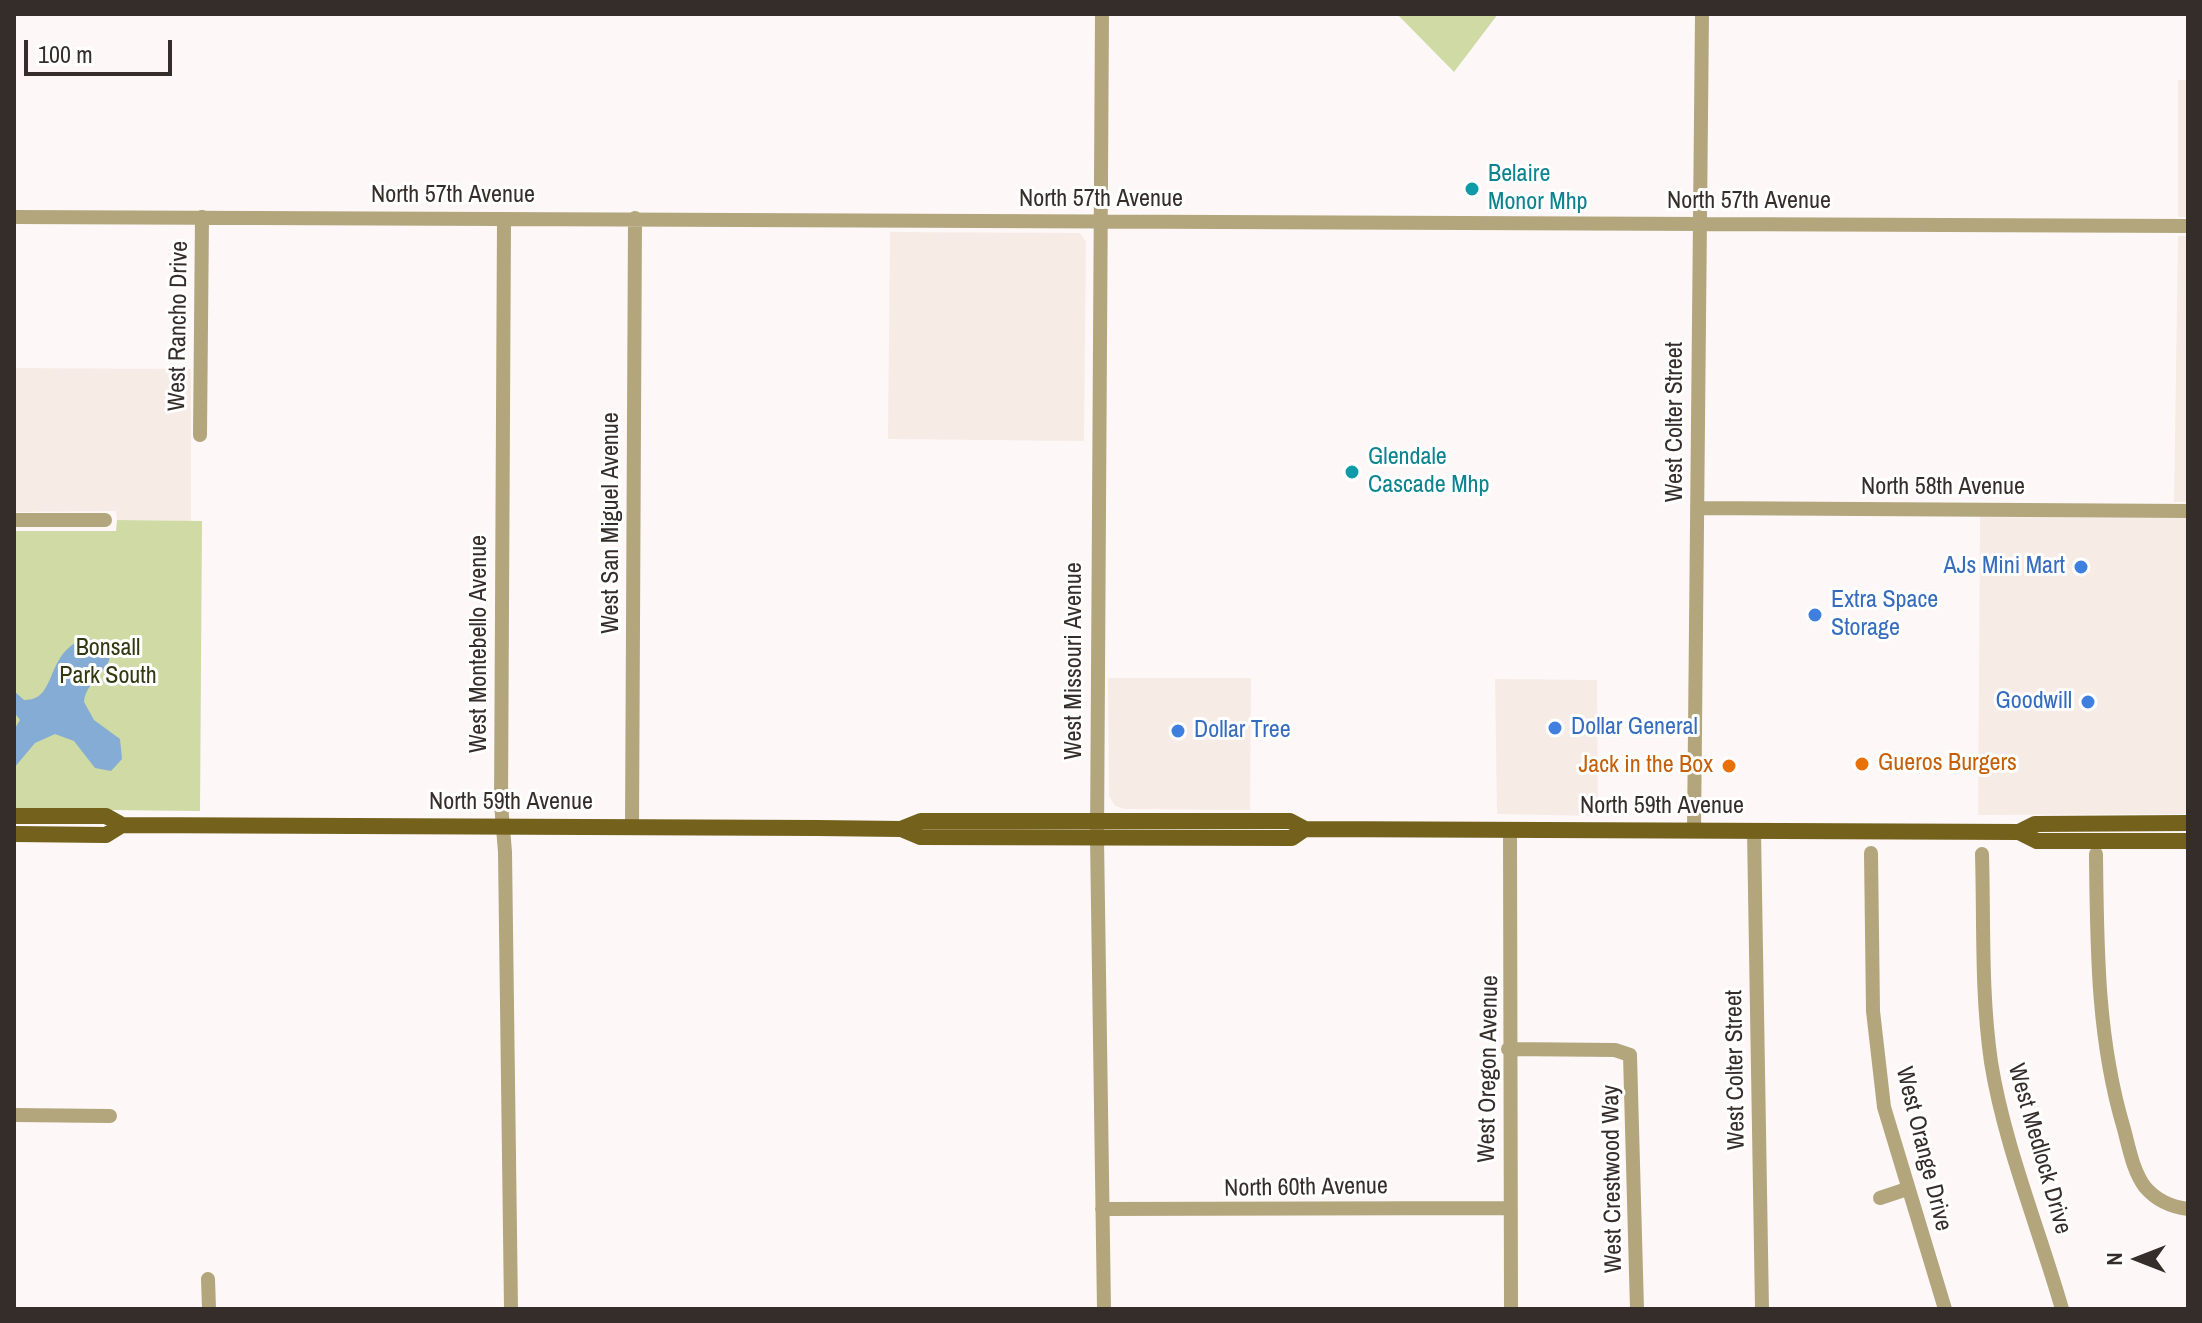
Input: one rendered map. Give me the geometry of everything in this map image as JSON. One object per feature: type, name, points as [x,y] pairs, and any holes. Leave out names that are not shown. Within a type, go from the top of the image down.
[{"type":"main road","name":"North 59th Avenue","points":[[14,816],[106,816],[122,825],[901,829],[921,821],[1290,821],[1305,829],[2019,832],[2037,841],[2188,841]]},
{"type":"main road","name":"North 59th Avenue","points":[[2019,832],[2035,824],[2188,823]]},
{"type":"main road","name":"North 59th Avenue","points":[[14,834],[106,835],[122,825]]},
{"type":"main road","name":"North 59th Avenue","points":[[901,829],[920,837],[1097,838],[1292,838],[1305,829]]},
{"type":"street","name":"West Missouri Avenue","points":[[1102,14],[1097,838],[1104,1309]]},
{"type":"street","name":"West Colter Street","points":[[1694,831],[1702,14]]},
{"type":"street","name":"North 57th Avenue","points":[[14,217],[2188,226]]},
{"type":"street","name":"West Rancho Drive","points":[[200,435],[202,217]]},
{"type":"street","name":"West San Miguel Avenue","points":[[632,827],[635,218]]},
{"type":"street","name":"West Montebello Avenue","points":[[504,219],[502,827],[511,1309]]},
{"type":"street","name":"North 58th Avenue","points":[[1697,508],[2188,511]]},
{"type":"street","points":[[14,520],[105,520]]},
{"type":"street","name":"West Oregon Avenue","points":[[1510,830],[1513,981],[1508,1049],[1511,1309]]},
{"type":"street","name":"West Colter Street","points":[[1754,831],[1762,1309]]},
{"type":"street","name":"West Orange Drive","points":[[1871,853],[1870,938],[1884,1107],[1945,1309]]},
{"type":"street","name":"West Medlock Drive","points":[[1982,854],[1984,995],[1992,1065],[2006,1124],[2062,1309]]},
{"type":"street","points":[[2096,854],[2100,1019],[2121,1118],[2135,1167],[2145,1187],[2163,1201],[2188,1209]]},
{"type":"street","name":"West Crestwood Way","points":[[1508,1049],[1624,1051],[1633,1063],[1637,1309]]},
{"type":"street","points":[[14,1115],[110,1116]]},
{"type":"street","points":[[1880,1198],[1907,1189]]},
{"type":"street","name":"North 60th Avenue","points":[[1102,1209],[1510,1208]]},
{"type":"street","points":[[208,1279],[209,1309]]},
{"type":"shaded area","points":[[2178,80],[2188,80],[2188,217],[2178,217]]},
{"type":"shaded area","points":[[890,232],[1080,233],[1086,242],[1084,441],[888,439]]},
{"type":"shaded area","points":[[2178,236],[2188,236],[2188,502],[2174,502]]},
{"type":"shaded area","points":[[14,368],[191,369],[191,521],[117,520],[116,511],[14,512]]},
{"type":"shaded area","points":[[1980,517],[2188,518],[2188,814],[1978,815]]},
{"type":"shaded area","points":[[1108,678],[1251,678],[1250,810],[1125,809],[1115,806],[1109,796]]},
{"type":"shaded area","points":[[1495,679],[1597,680],[1598,816],[1497,814]]},
{"type":"green space","points":[[1397,14],[1498,14],[1454,72]]},
{"type":"green space","name":"Bonsall Park South","points":[[117,520],[202,521],[200,811],[14,809],[14,531],[116,531]]},
{"type":"water","points":[[87,638],[107,644],[110,653],[106,667],[90,686],[84,702],[94,720],[120,739],[122,759],[111,771],[95,768],[74,741],[55,734],[35,743],[14,768],[14,730],[20,720],[14,712],[14,691],[24,700],[42,693],[64,653],[73,644]]},
{"type":"place","name":"Belaire Monor Mhp","points":[[1472,189]]},
{"type":"place","name":"Glendale Cascade Mhp","points":[[1352,472]]},
{"type":"place","name":"AJs Mini Mart","points":[[2081,567]]},
{"type":"place","name":"Extra Space Storage","points":[[1815,615]]},
{"type":"place","name":"Goodwill","points":[[2088,702]]},
{"type":"place","name":"Dollar General","points":[[1555,728]]},
{"type":"place","name":"Dollar Tree","points":[[1178,731]]},
{"type":"place","name":"Gueros Burgers","points":[[1862,764]]},
{"type":"place","name":"Jack in the Box","points":[[1729,766]]}]
